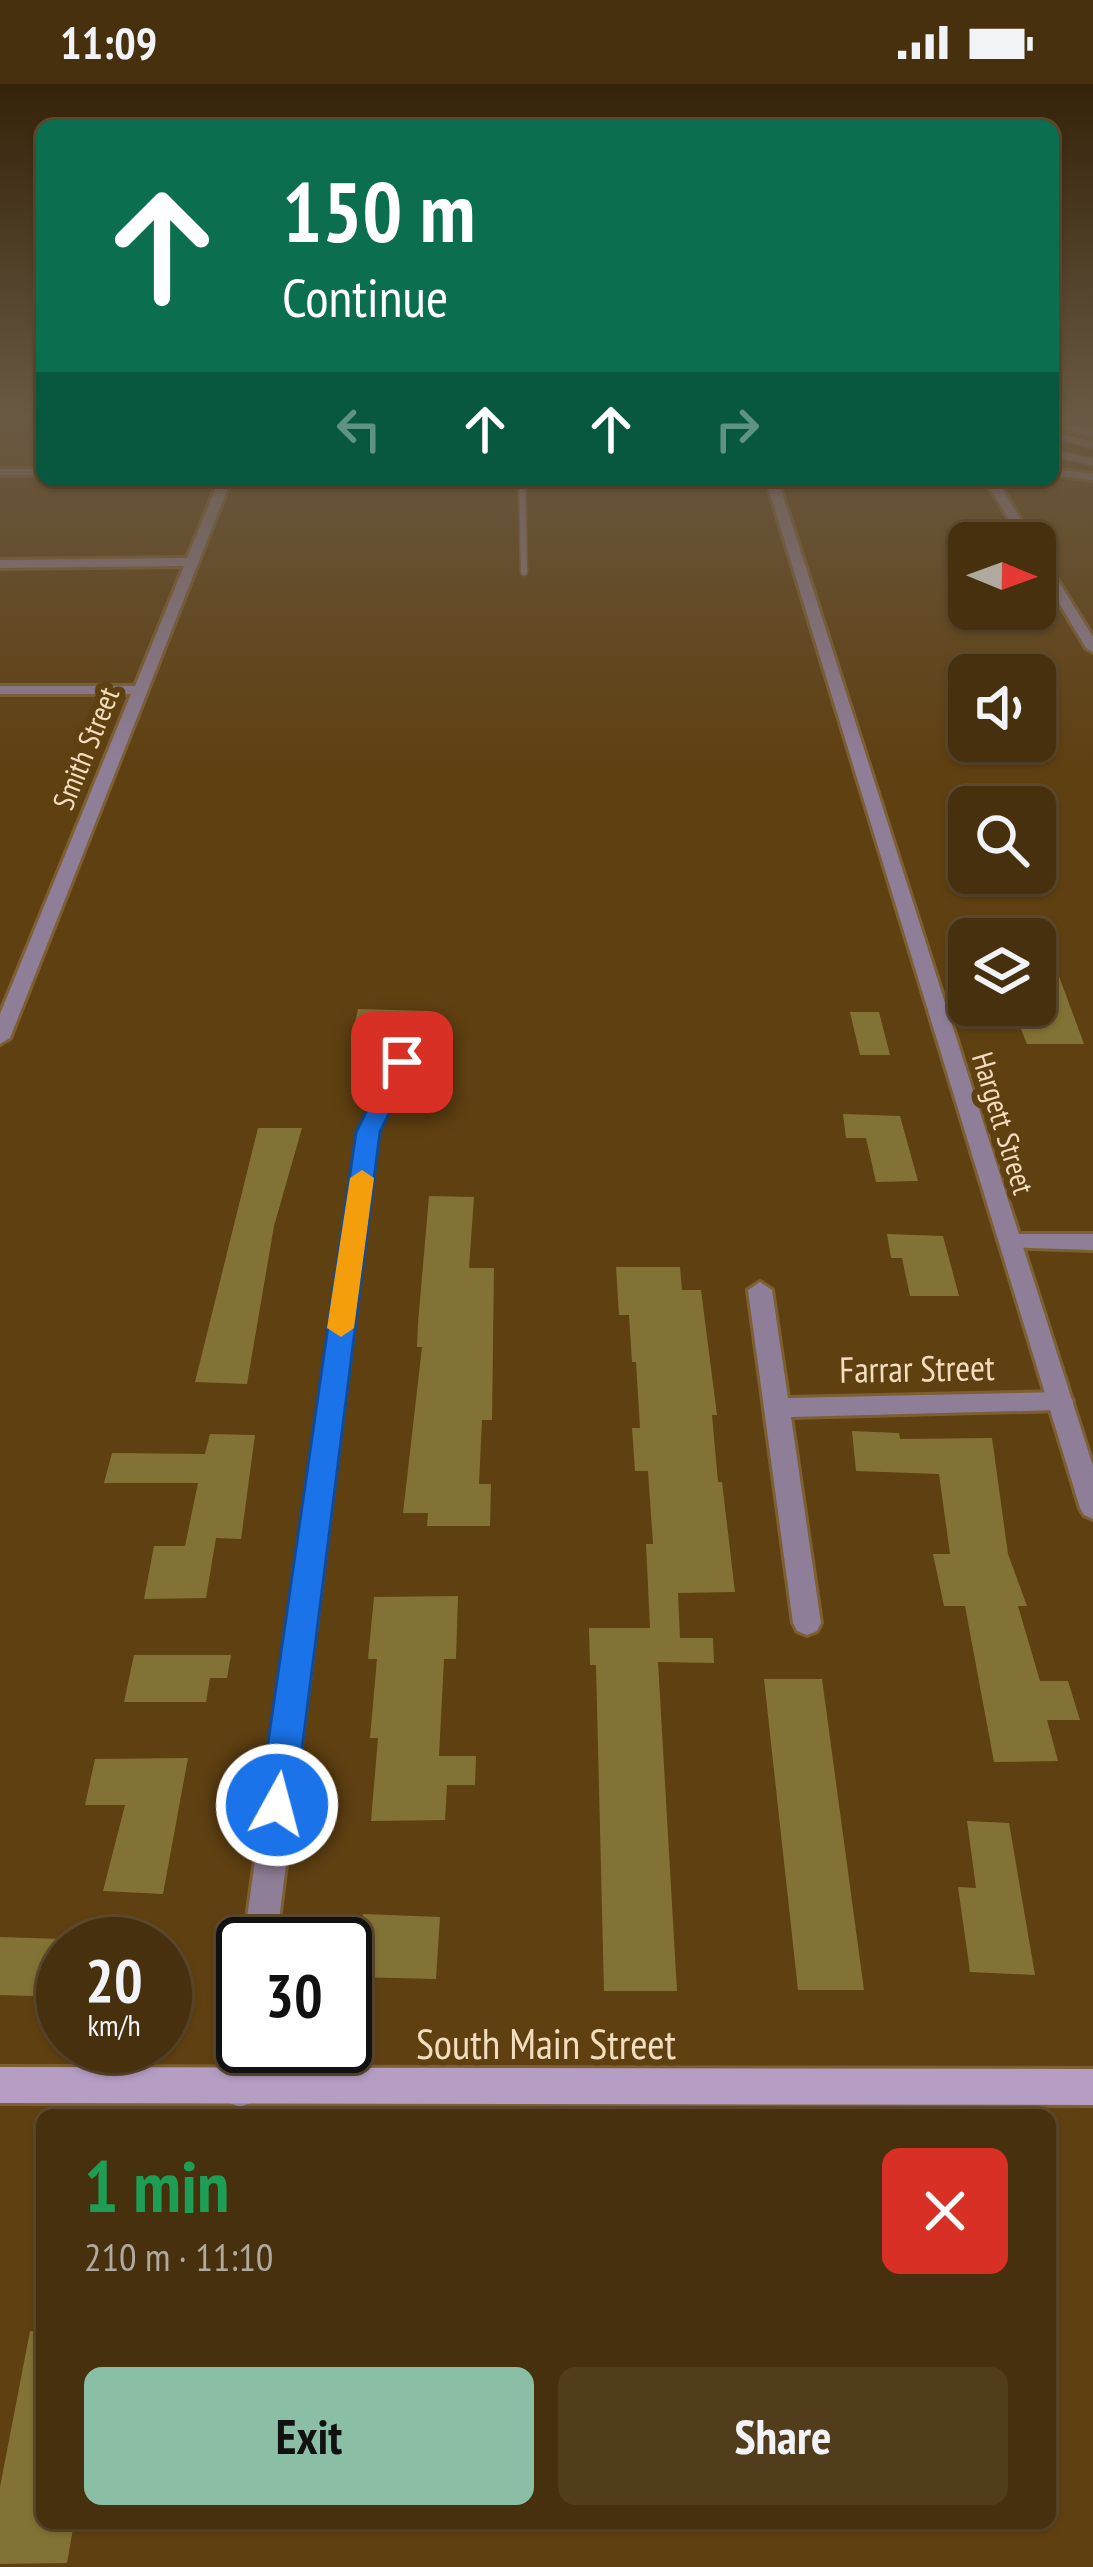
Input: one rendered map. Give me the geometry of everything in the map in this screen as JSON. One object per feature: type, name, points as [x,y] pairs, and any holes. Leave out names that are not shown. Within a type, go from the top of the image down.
[{"type":"main road","name":"South Main Street","points":[[0,2085],[1093,2087]]},
{"type":"street","name":"Smith Street","points":[[0,1038],[204,530]]},
{"type":"street","name":"Hargett Street","points":[[788,530],[1093,1508]]},
{"type":"street","points":[[0,564],[190,562]]},
{"type":"street","points":[[1056,587],[1093,648]]},
{"type":"street","points":[[0,690],[137,690]]},
{"type":"street","points":[[263,1917],[356,1220]]},
{"type":"street","points":[[1010,1242],[1093,1242]]},
{"type":"street","points":[[760,1290],[806,1623]]},
{"type":"street","name":"Farrar Street","points":[[776,1408],[1060,1401]]},
{"type":"street","points":[[240,2089],[242,2073]]},
{"type":"lane","points":[[523,530],[524,572]]},
{"type":"lane","points":[[356,1220],[368,1132],[402,1062]]},
{"type":"building","points":[[1056,968],[1084,1044],[1027,1044],[1020,1026],[1056,1026]]},
{"type":"building","points":[[358,1009],[430,1011],[425,1043],[351,1041]]},
{"type":"building","points":[[850,1012],[879,1012],[890,1055],[860,1055]]},
{"type":"building","points":[[843,1114],[900,1116],[918,1181],[876,1182],[866,1138],[846,1138]]},
{"type":"building","points":[[258,1128],[302,1128],[274,1226],[247,1384],[195,1382]]},
{"type":"building","points":[[429,1196],[474,1197],[469,1268],[494,1268],[492,1420],[482,1420],[479,1484],[491,1484],[490,1526],[427,1526],[428,1513],[403,1513],[422,1347],[417,1347],[418,1323]]},
{"type":"building","points":[[887,1234],[943,1236],[959,1296],[910,1296],[902,1258],[891,1258]]},
{"type":"building","points":[[616,1267],[680,1267],[682,1290],[701,1290],[717,1415],[712,1415],[718,1482],[722,1482],[735,1592],[678,1593],[680,1638],[713,1638],[714,1663],[658,1662],[677,1991],[604,1991],[596,1665],[590,1665],[589,1628],[650,1628],[646,1544],[653,1544],[648,1471],[635,1471],[632,1428],[640,1428],[636,1362],[632,1362],[629,1315],[619,1315]]},
{"type":"building","points":[[852,1431],[899,1433],[900,1439],[992,1438],[1008,1554],[1027,1606],[1018,1606],[1040,1681],[1068,1681],[1080,1720],[1047,1720],[1058,1761],[994,1762],[965,1606],[944,1606],[933,1554],[950,1554],[939,1474],[856,1471]]},
{"type":"building","points":[[210,1434],[255,1435],[241,1539],[216,1538],[206,1598],[144,1599],[154,1546],[185,1546],[198,1483],[104,1483],[112,1453],[205,1454]]},
{"type":"building","points":[[458,1596],[456,1659],[444,1659],[439,1756],[476,1756],[475,1785],[447,1785],[445,1820],[371,1821],[378,1738],[370,1738],[377,1659],[368,1659],[374,1597]]},
{"type":"building","points":[[134,1655],[231,1655],[227,1678],[210,1678],[206,1702],[124,1702]]},
{"type":"building","points":[[764,1679],[822,1679],[864,1990],[798,1990]]},
{"type":"building","points":[[188,1758],[163,1894],[103,1891],[125,1805],[85,1805],[95,1759]]},
{"type":"building","points":[[967,1821],[1009,1823],[1035,1975],[970,1972],[958,1887],[976,1888]]},
{"type":"building","points":[[363,1914],[440,1917],[436,1979],[372,1977],[372,1917]]},
{"type":"building","points":[[0,1937],[36,1938],[36,1996],[0,1995]]},
{"type":"building","points":[[30,2331],[36,2332],[36,2529],[73,2529],[67,2563],[0,2564],[0,2487]]},
{"type":"slow traffic","points":[[341,1328],[362,1178]]},
{"type":"route","points":[[277,1805],[368,1132],[402,1062]]}]
